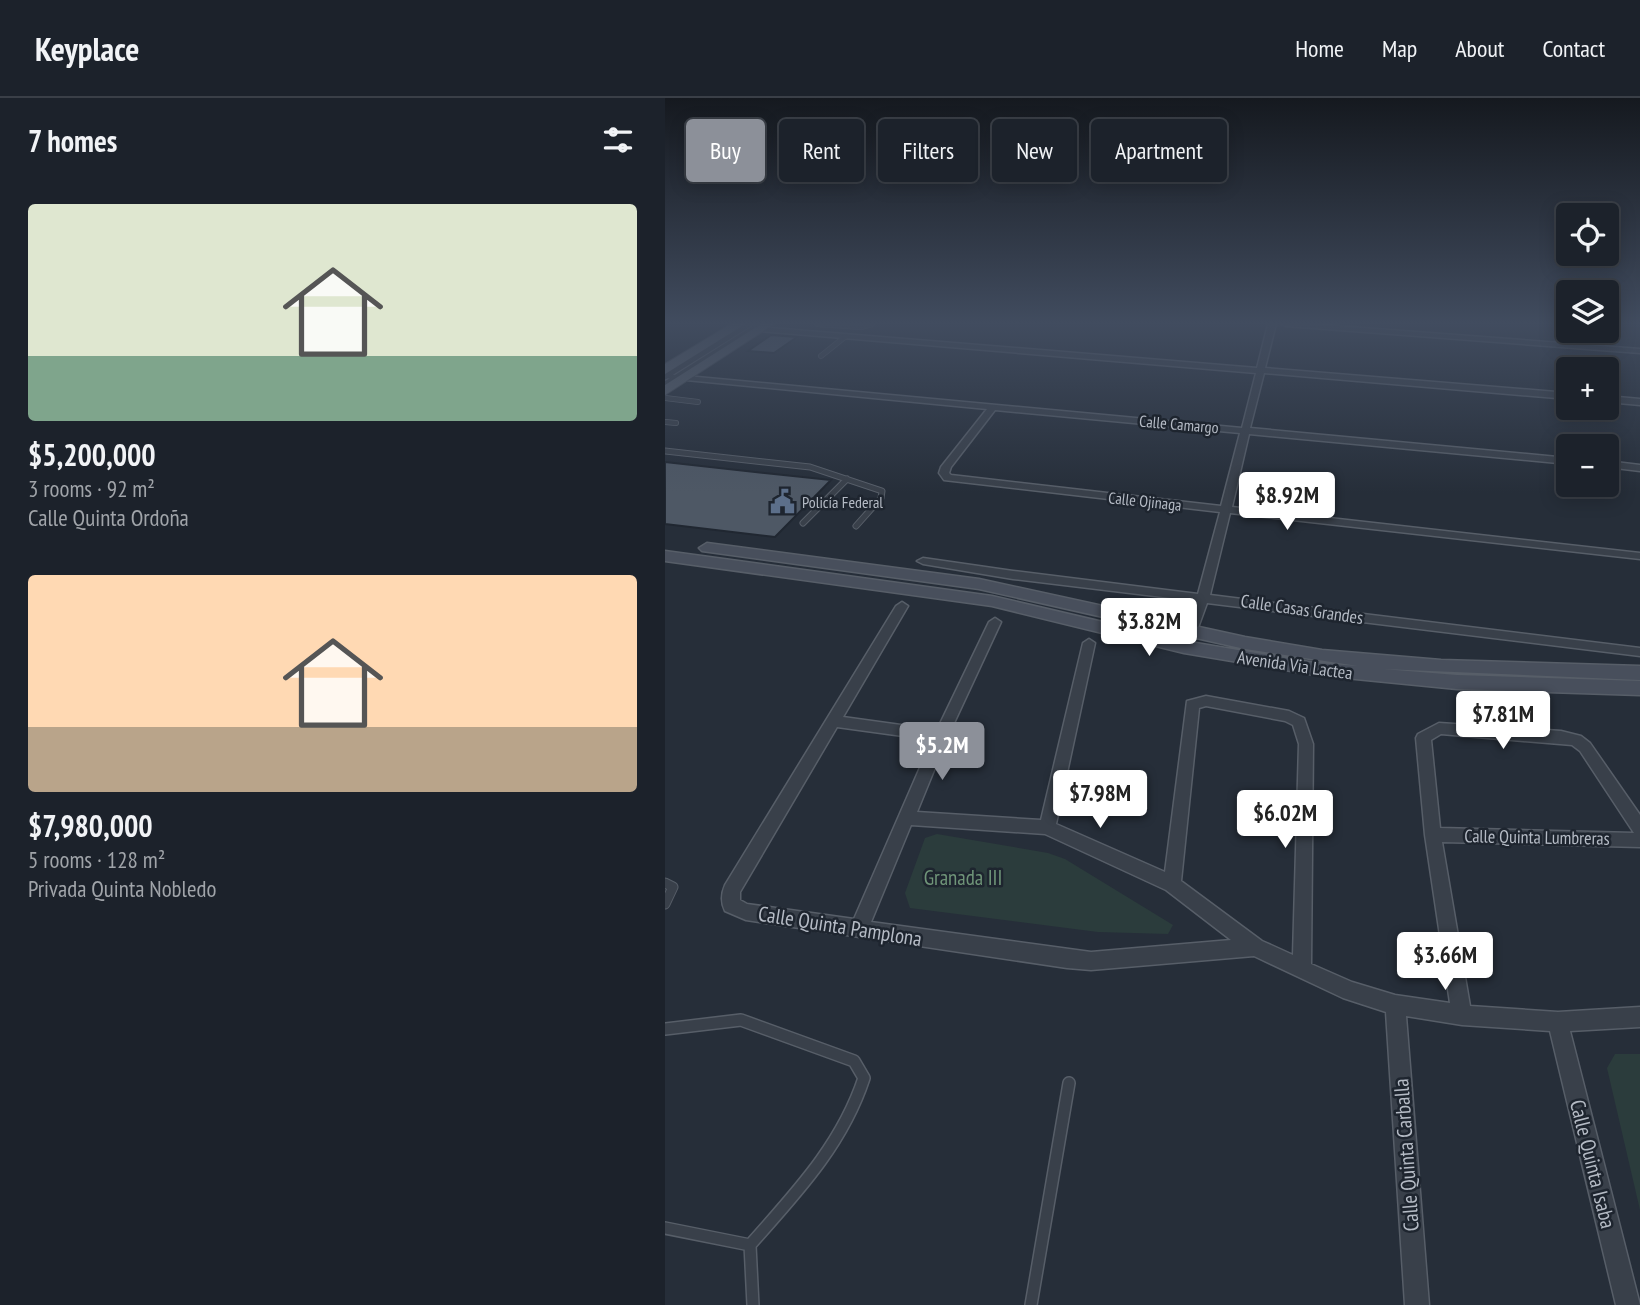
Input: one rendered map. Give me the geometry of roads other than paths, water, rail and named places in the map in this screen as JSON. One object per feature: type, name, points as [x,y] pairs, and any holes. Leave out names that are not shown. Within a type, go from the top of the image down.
[{"type":"main road","name":"Avenida Via Lactea","points":[[665,543],[969,582],[1069,603],[1261,662],[1386,677],[1457,682],[1640,688]]},
{"type":"main road","name":"Avenida Via Lactea","points":[[665,556],[992,601],[1187,640],[1394,663],[1640,673]]},
{"type":"street","name":"Calle Camargo","points":[[728,380],[1556,460]]},
{"type":"street","points":[[1187,640],[1204,596],[1258,380]]},
{"type":"street","points":[[1375,380],[1556,395]]},
{"type":"street","points":[[1619,400],[1640,402]]},
{"type":"street","name":"Calle Ojinaga","points":[[993,407],[946,467],[944,474],[948,478],[1640,556]]},
{"type":"street","points":[[1619,465],[1640,468]]},
{"type":"street","name":"Calle Casas Grandes","points":[[923,561],[1013,575],[1204,596],[1640,652]]},
{"type":"street","name":"Calle Quinta Pamplona","points":[[902,606],[731,891],[729,900],[736,909],[1091,961],[1255,947]]},
{"type":"street","points":[[859,929],[941,736],[995,622]]},
{"type":"street","points":[[1047,827],[1089,643]]},
{"type":"street","points":[[1172,884],[1192,705],[1206,701],[1289,716],[1299,722],[1306,744],[1302,969]]},
{"type":"street","points":[[833,721],[941,736]]},
{"type":"street","points":[[1462,1015],[1433,835],[1423,738],[1439,728],[1576,740],[1585,747],[1640,828]]},
{"type":"street","points":[[907,818],[1047,827],[1172,884],[1255,947],[1350,991],[1395,1004],[1462,1015],[1558,1022],[1640,1017]]},
{"type":"street","name":"Calle Quinta Lumbreras","points":[[1433,835],[1640,840]]},
{"type":"street","name":"Calle Quinta Carballa","points":[[1395,1004],[1416,1305]]},
{"type":"street","name":"Calle Quinta Isaba","points":[[1558,1022],[1628,1305]]},
{"type":"lane","points":[[665,398],[698,402]]},
{"type":"lane","points":[[665,422],[676,423]]},
{"type":"lane","points":[[665,451],[810,467],[876,488],[883,494],[856,526]]},
{"type":"lane","points":[[803,523],[847,479]]},
{"type":"lane","points":[[665,884],[673,887],[665,904]]},
{"type":"lane","points":[[665,1029],[741,1020],[854,1061],[864,1078],[857,1107],[828,1154],[750,1245],[753,1305]]},
{"type":"lane","points":[[1031,1305],[1069,1083]]},
{"type":"lane","points":[[665,1228],[750,1245]]},
{"type":"place","name":"Policía Federal","points":[[782,502]]},
{"type":"park label","name":"Granada III","points":[[963,877]]}]
